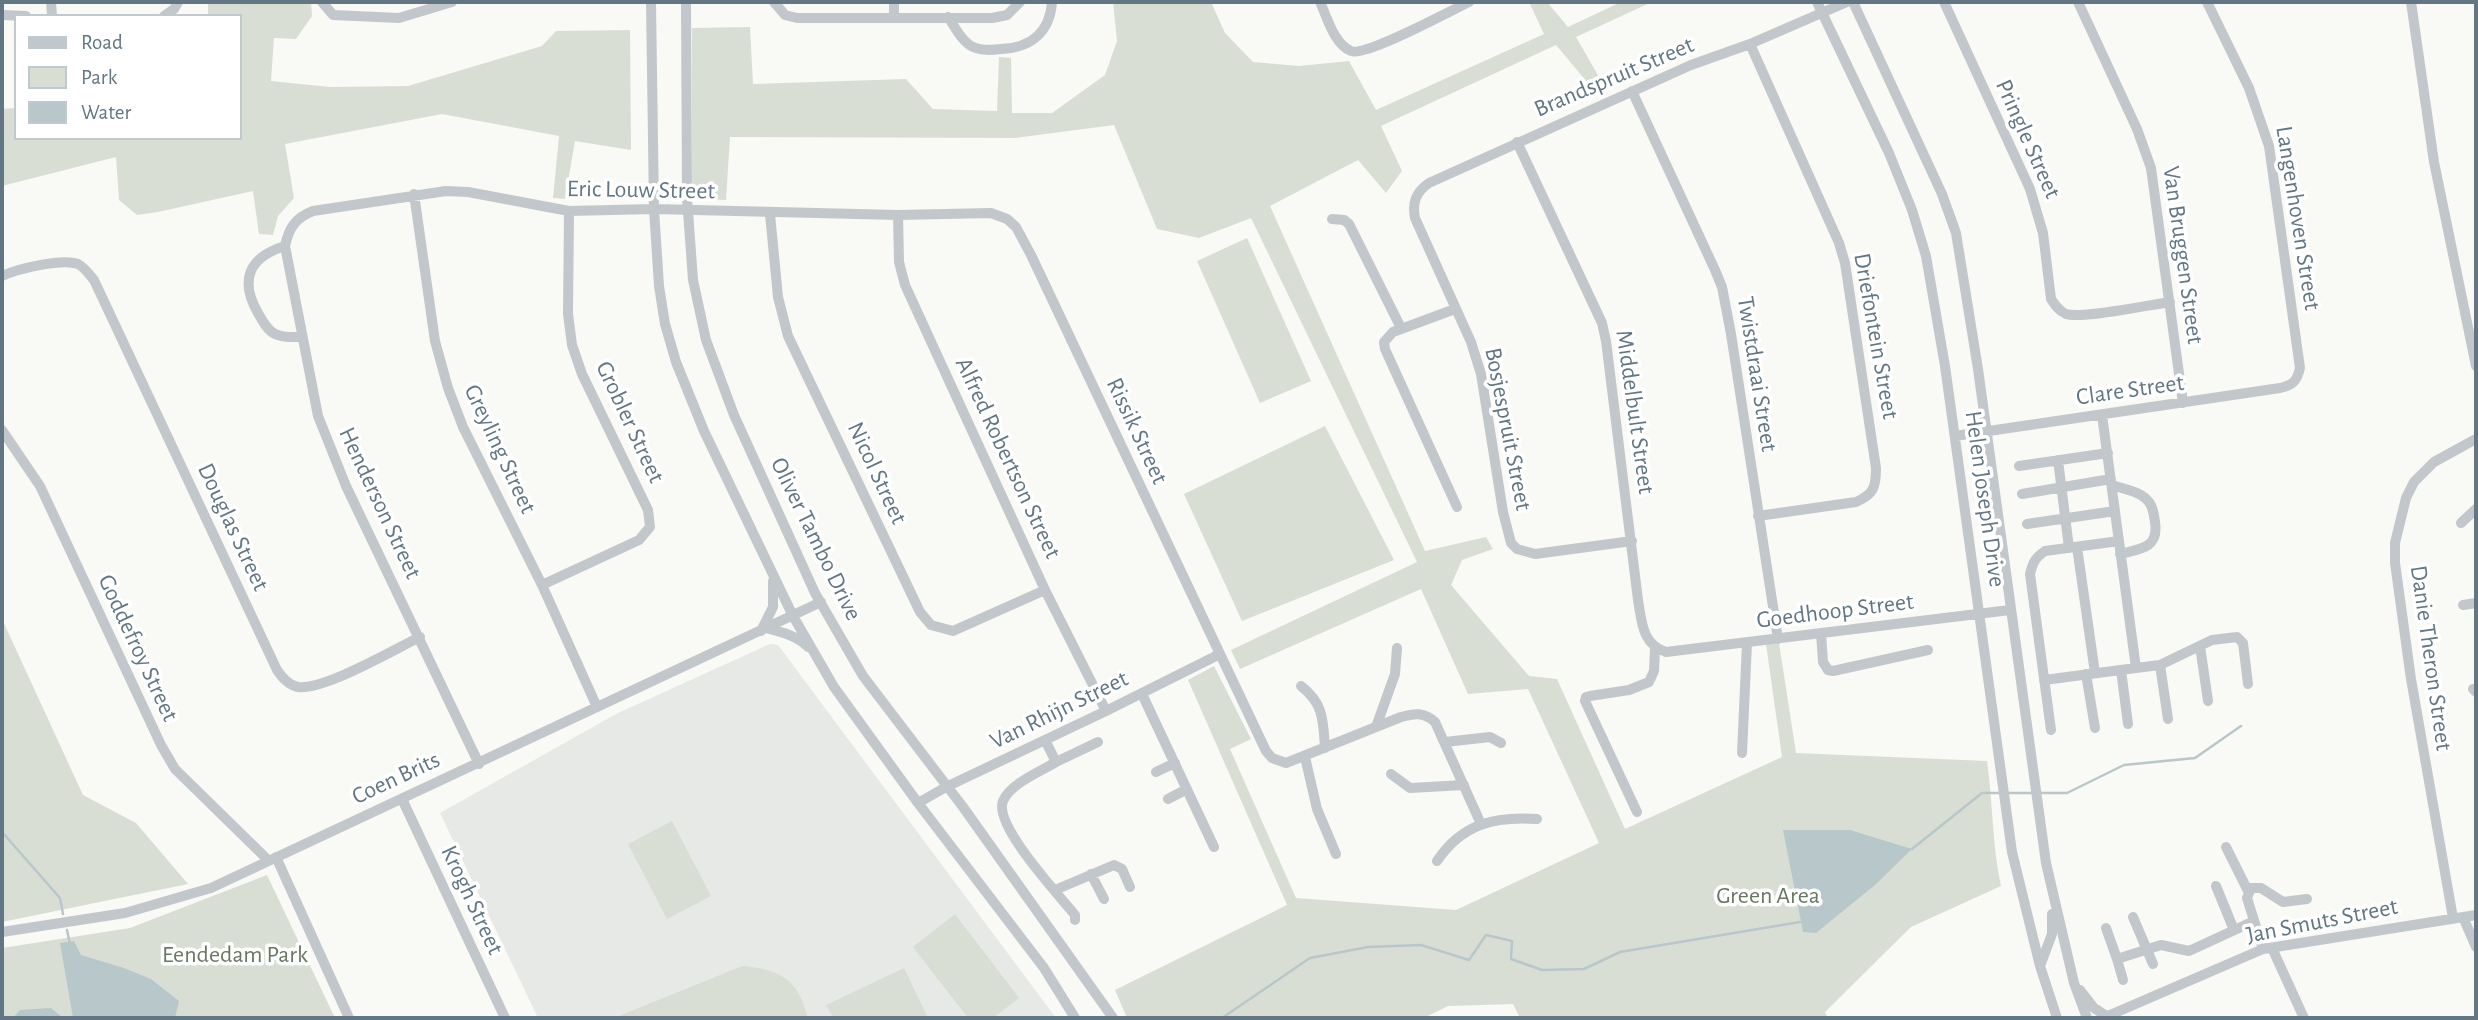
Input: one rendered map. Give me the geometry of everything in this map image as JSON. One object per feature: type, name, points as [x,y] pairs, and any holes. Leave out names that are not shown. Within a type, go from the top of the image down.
[{"type":"street","points":[[322,2],[333,15],[399,18],[452,2]]},
{"type":"street","points":[[652,2],[654,209],[659,286],[676,362],[704,430],[793,616],[834,687],[918,803],[1044,968],[1075,1018]]},
{"type":"street","name":"Oliver Tambo Drive","points":[[686,2],[688,211],[693,280],[710,353],[734,415],[821,602],[863,676],[963,807],[1112,1018]]},
{"type":"street","points":[[894,2],[894,17]]},
{"type":"street","points":[[948,18],[967,43],[982,50],[1022,46],[1040,36],[1051,16],[1052,2]]},
{"type":"street","points":[[1320,2],[1338,40],[1349,51],[1365,51],[1463,3]]},
{"type":"street","name":"Helen Joseph Drive","points":[[1817,2],[1889,153],[1912,210],[1926,257],[1945,366],[2012,852],[2040,966],[2057,1018]]},
{"type":"street","name":"Helen Joseph Drive","points":[[1850,2],[1942,194],[1956,233],[1966,283],[2010,610],[2053,897],[2074,983],[2087,1018]]},
{"type":"street","name":"Brandspruit Street","points":[[1413,209],[1415,197],[1429,183],[1691,65],[1750,44],[1850,2]]},
{"type":"street","name":"Pringle Street","points":[[1944,2],[2030,189],[2043,233],[2051,299],[2056,307],[2062,313],[2080,315],[2170,302]]},
{"type":"street","name":"Van Bruggen Street","points":[[2078,2],[2137,129],[2151,168],[2183,403]]},
{"type":"street","name":"Langenhoven Street","points":[[2207,2],[2249,88],[2266,136],[2300,368]]},
{"type":"street","points":[[2411,2],[2434,162],[2476,366]]},
{"type":"street","points":[[775,5],[785,15],[797,18],[992,18],[1007,15],[1018,5]]},
{"type":"street","name":"Driefontein Street","points":[[1750,44],[1846,263],[1876,468],[1874,490],[1869,497],[1856,502],[1758,516]]},
{"type":"street","name":"Twistdraai Street","points":[[1632,91],[1722,287],[1778,639]]},
{"type":"street","name":"Middelbult Street","points":[[1517,142],[1602,323],[1642,622],[1646,635],[1661,650]]},
{"type":"street","name":"Eric Louw Street","points":[[285,247],[292,225],[301,216],[313,211],[446,191],[468,192],[569,211],[654,209],[770,214],[898,215],[991,213],[1007,219],[1016,227]]},
{"type":"street","name":"Greyling Street","points":[[414,194],[435,341],[448,388],[463,427],[542,585],[597,707]]},
{"type":"street","name":"Bosjespruit Street","points":[[1413,209],[1422,237],[1471,342],[1481,374],[1503,512],[1511,543],[1517,549],[1535,554],[1632,541]]},
{"type":"street","name":"Grobler Street","points":[[542,585],[639,540],[650,527],[648,510],[582,374],[572,345],[568,314],[569,211]]},
{"type":"street","name":"Nicol Street","points":[[770,214],[778,297],[788,335],[920,612],[931,625],[953,631],[1045,590]]},
{"type":"street","name":"Alfred Robertson Street","points":[[898,215],[899,262],[905,285],[1045,590],[1106,711]]},
{"type":"street","points":[[1332,219],[1344,220],[1349,224],[1401,328]]},
{"type":"street","name":"Rissik Street","points":[[1016,227],[1266,751],[1279,762],[1286,763],[1305,757]]},
{"type":"street","points":[[285,247],[273,250],[254,265],[249,273],[248,290],[256,309],[274,333],[283,337],[302,337]]},
{"type":"street","name":"Henderson Street","points":[[285,247],[318,416],[346,486],[479,764]]},
{"type":"street","name":"Douglas Street","points":[[2,276],[29,267],[75,263],[85,268],[94,280],[277,670],[285,681],[296,687],[323,683],[420,637]]},
{"type":"street","points":[[1455,309],[1401,328],[1384,342],[1457,507]]},
{"type":"street","name":"Clare Street","points":[[1955,436],[2288,386],[2297,379],[2300,368]]},
{"type":"street","points":[[2102,415],[2136,668]]},
{"type":"street","name":"Goddefroy Street","points":[[2,429],[40,486],[161,745],[175,769],[273,859],[349,1018]]},
{"type":"street","name":"Danie Theron Street","points":[[2476,439],[2434,462],[2414,482],[2406,498],[2395,543],[2395,563],[2411,679],[2458,917],[2476,947]]},
{"type":"street","points":[[2019,466],[2108,453]]},
{"type":"street","points":[[2058,460],[2065,517],[2073,547],[2095,728]]},
{"type":"street","points":[[2022,494],[2112,482],[2139,494],[2148,500],[2152,508],[2157,534],[2153,541],[2142,548],[2120,554]]},
{"type":"street","points":[[2461,523],[2476,509]]},
{"type":"street","points":[[2027,524],[2115,511]]},
{"type":"street","points":[[2051,730],[2030,573],[2035,557],[2045,551],[2119,541]]},
{"type":"street","points":[[773,575],[773,607],[764,629],[805,642],[814,654]]},
{"type":"street","name":"Coen Brits","points":[[2,932],[125,913],[211,888],[821,602]]},
{"type":"street","points":[[2463,605],[2476,603]]},
{"type":"street","name":"Goedhoop Street","points":[[1661,650],[1746,643],[2010,610]]},
{"type":"street","points":[[1821,634],[1823,662],[1828,670],[1833,671],[1928,650]]},
{"type":"street","points":[[2044,680],[2160,665],[2200,646],[2232,636],[2241,639],[2245,651],[2248,684]]},
{"type":"street","points":[[1742,753],[1746,643]]},
{"type":"street","points":[[2200,646],[2208,701]]},
{"type":"street","points":[[1376,727],[1395,674],[1397,648]]},
{"type":"street","points":[[1637,812],[1585,701],[1586,697],[1629,690],[1649,682],[1661,650]]},
{"type":"street","name":"Van Rhijn Street","points":[[918,803],[1218,655]]},
{"type":"street","points":[[2160,665],[2168,719]]},
{"type":"street","points":[[2122,670],[2128,724]]},
{"type":"street","points":[[1301,686],[1314,696],[1319,706],[1325,748]]},
{"type":"street","points":[[1142,694],[1214,847]]},
{"type":"street","points":[[1336,854],[1317,809],[1305,757],[1412,713],[1423,714],[1435,722],[1481,824]]},
{"type":"street","points":[[1445,742],[1490,737],[1501,743]]},
{"type":"street","points":[[1045,740],[1056,762]]},
{"type":"street","points":[[1074,920],[1075,915],[1023,850],[1002,812],[1003,802],[1013,788],[1056,762],[1098,742]]},
{"type":"street","points":[[1156,772],[1175,763]]},
{"type":"street","points":[[1391,774],[1410,788],[1464,785]]},
{"type":"street","points":[[1168,799],[1187,789]]},
{"type":"street","name":"Krogh Street","points":[[402,799],[505,1018]]},
{"type":"street","points":[[1437,861],[1455,839],[1481,824],[1500,818],[1537,819]]},
{"type":"street","points":[[2226,847],[2248,891],[2247,898],[2254,921],[2304,1018]]},
{"type":"street","points":[[1055,890],[1109,866],[1118,866],[1130,887]]},
{"type":"street","points":[[1091,874],[1104,899]]},
{"type":"street","points":[[2216,886],[2234,930]]},
{"type":"street","points":[[2248,891],[2255,887],[2261,888],[2283,902],[2307,899]]},
{"type":"street","points":[[2040,966],[2052,934],[2053,897]]},
{"type":"street","name":"Jan Smuts Street","points":[[2106,1017],[2267,948],[2476,915]]},
{"type":"street","points":[[2133,917],[2153,964]]},
{"type":"street","points":[[2117,959],[2161,945],[2189,951],[2254,921]]},
{"type":"street","points":[[2106,928],[2123,980]]},
{"type":"street","points":[[2074,983],[2094,1008],[2106,1017]]},
{"type":"street","points":[[2051,1018],[2052,1005]]},
{"type":"shaded area","points":[[770,644],[778,645],[1056,1018],[538,1018],[440,813],[616,714]]},
{"type":"green space","points":[[208,2],[311,2],[312,16],[296,39],[274,38],[271,81],[330,87],[408,86],[542,46],[556,31],[630,30],[631,150],[575,141],[565,199],[553,198],[559,136],[442,114],[285,144],[294,198],[278,216],[273,235],[259,234],[253,191],[137,215],[119,200],[116,157],[2,186],[2,109],[14,108],[14,140],[242,140],[242,14],[208,14]]},
{"type":"green space","name":"Green Area","points":[[1113,2],[1211,2],[1225,33],[1253,62],[1299,66],[1349,61],[1376,110],[1544,34],[1529,2],[1547,2],[1568,27],[1621,2],[1652,2],[1576,37],[1599,77],[1587,82],[1556,45],[1381,126],[1402,171],[1386,193],[1358,160],[1270,206],[1425,551],[1486,537],[1493,549],[1462,560],[1451,585],[1529,676],[1557,679],[1625,829],[1782,757],[1766,644],[1779,643],[1796,753],[1987,761],[2001,886],[1911,927],[1825,1012],[1828,1018],[1520,1018],[1513,1004],[1448,1006],[1424,1018],[1127,1018],[1115,990],[1287,905],[1188,680],[1214,666],[1251,739],[1230,749],[1296,898],[1456,910],[1599,843],[1528,689],[1468,694],[1421,589],[1240,669],[1231,650],[1417,562],[1251,218],[1199,238],[1157,229],[1114,125],[1015,138],[730,137],[726,200],[692,199],[692,28],[750,27],[753,84],[906,79],[933,109],[997,111],[999,57],[1011,58],[1012,113],[1052,113],[1105,75],[1117,41]]},
{"type":"green space","points":[[1247,238],[1311,381],[1260,403],[1197,261]]},
{"type":"green space","points":[[1325,426],[1394,560],[1242,621],[1184,494]]},
{"type":"green space","points":[[2,619],[83,795],[136,823],[188,884],[2,922]]},
{"type":"green space","points":[[672,821],[711,896],[667,919],[628,844]]},
{"type":"green space","name":"Eendedam Park","points":[[267,875],[335,1018],[2,1018],[2,948],[130,928]]},
{"type":"green space","points":[[955,914],[1019,998],[993,1018],[968,1018],[913,947]]},
{"type":"green space","points":[[742,966],[767,970],[786,978],[799,994],[808,1018],[614,1018]]},
{"type":"green space","points":[[904,968],[928,1018],[833,1018],[826,1005]]},
{"type":"water","points":[[1783,830],[1850,830],[1912,849],[1875,885],[1816,933],[1803,932]]},
{"type":"water","points":[[74,941],[81,955],[151,979],[179,1001],[175,1018],[73,1018],[60,943]]},
{"type":"water","points":[[51,1008],[63,1018],[13,1018],[20,1010]]},
{"type":"waterway","points":[[2041,793],[2067,793],[2124,765],[2195,758],[2241,726]]},
{"type":"waterway","points":[[1912,849],[1982,793],[1999,793]]},
{"type":"waterway","points":[[2006,793],[2034,793]]},
{"type":"waterway","points":[[2,832],[60,898],[63,914]]},
{"type":"waterway","points":[[1222,1018],[1310,958],[1368,947],[1421,945],[1469,960],[1486,935],[1512,941],[1511,959],[1542,970],[1584,969],[1620,952],[1800,922]]},
{"type":"waterway","points":[[67,930],[70,944]]}]
